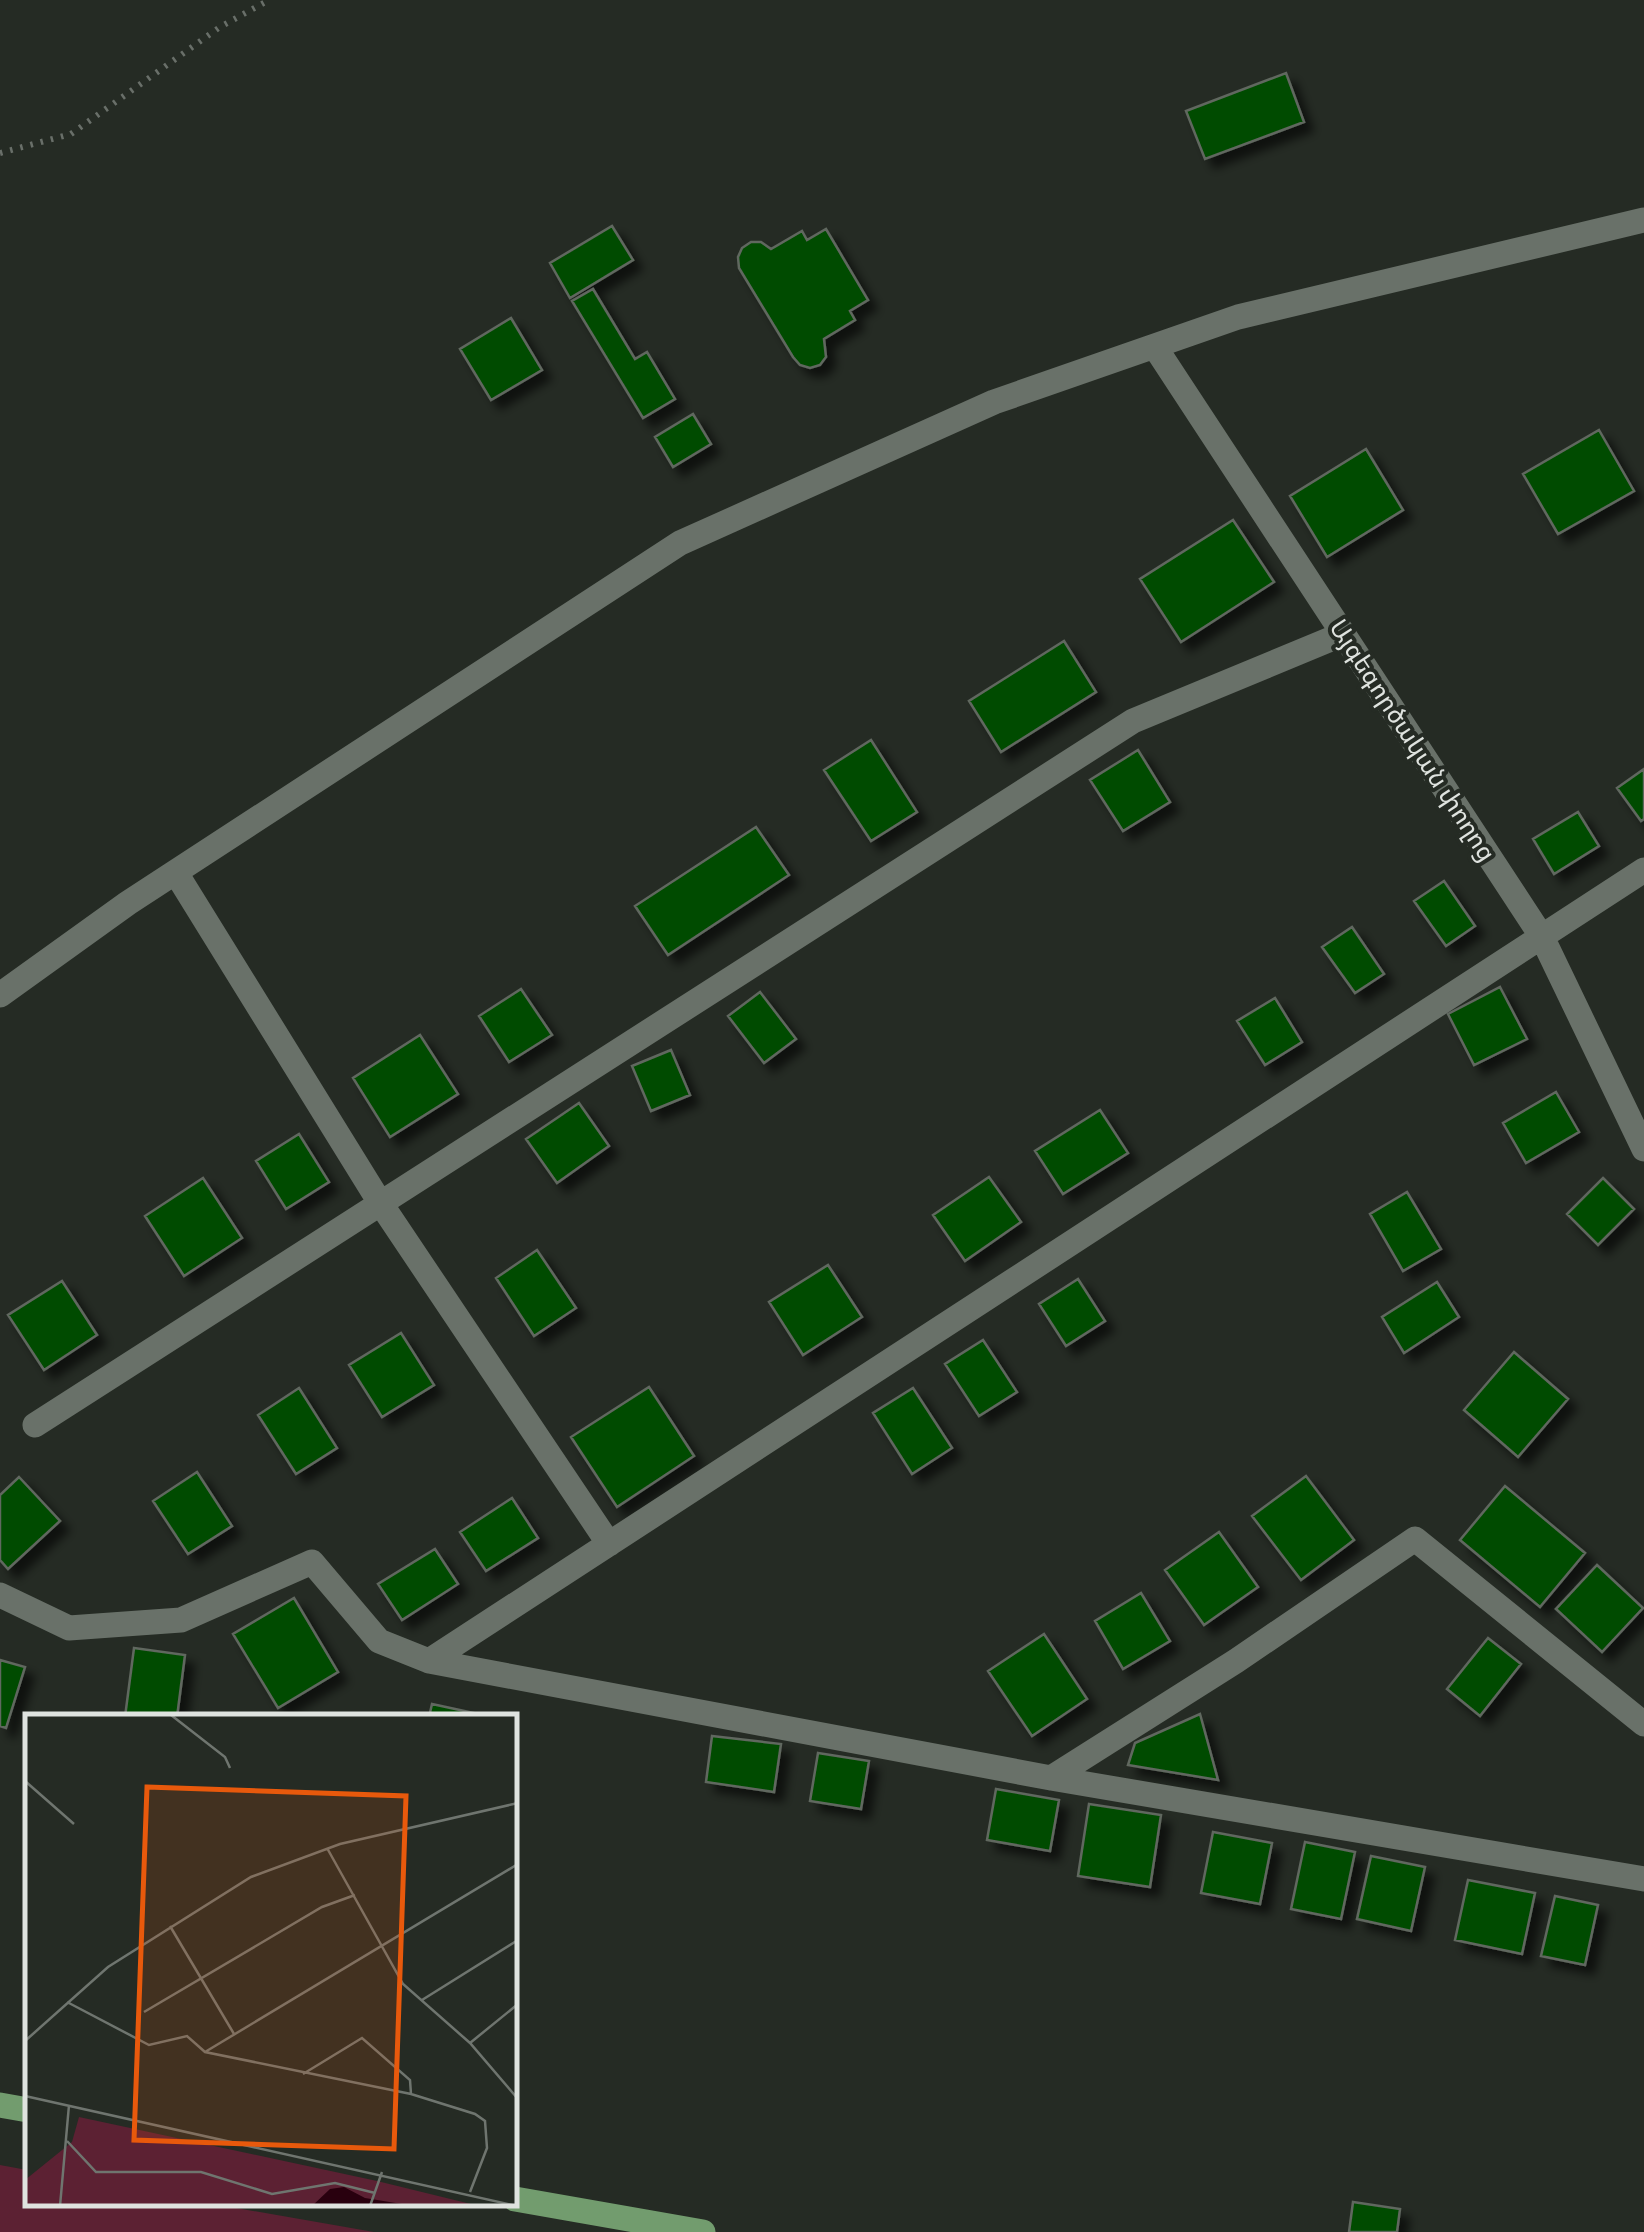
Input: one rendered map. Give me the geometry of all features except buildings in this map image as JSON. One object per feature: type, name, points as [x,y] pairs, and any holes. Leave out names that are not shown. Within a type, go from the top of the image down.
[{"type":"main road","points":[[0,2105],[25,2109]]},
{"type":"main road","points":[[518,2199],[703,2232]]},
{"type":"street","points":[[0,995],[176,872],[680,543],[994,402],[1238,317],[1644,220]]},
{"type":"street","name":"Այգեգործական փողոց","points":[[1155,346],[1542,937],[1644,1149]]},
{"type":"street","points":[[35,1424],[1133,721],[1343,634]]},
{"type":"street","points":[[429,1661],[1644,870]]},
{"type":"street","points":[[176,872],[379,1201],[609,1544]]},
{"type":"street","points":[[1051,1778],[1236,1661],[1415,1538],[1644,1724]]},
{"type":"street","points":[[0,1594],[69,1628],[181,1620],[312,1562],[379,1641],[429,1661],[1051,1778],[1644,1879]]},
{"type":"path","points":[[0,153],[71,134],[220,27],[269,0]]},
{"type":"shaded area","points":[[0,2165],[25,2170],[25,2207],[230,2207],[374,2232],[0,2232]]}]
